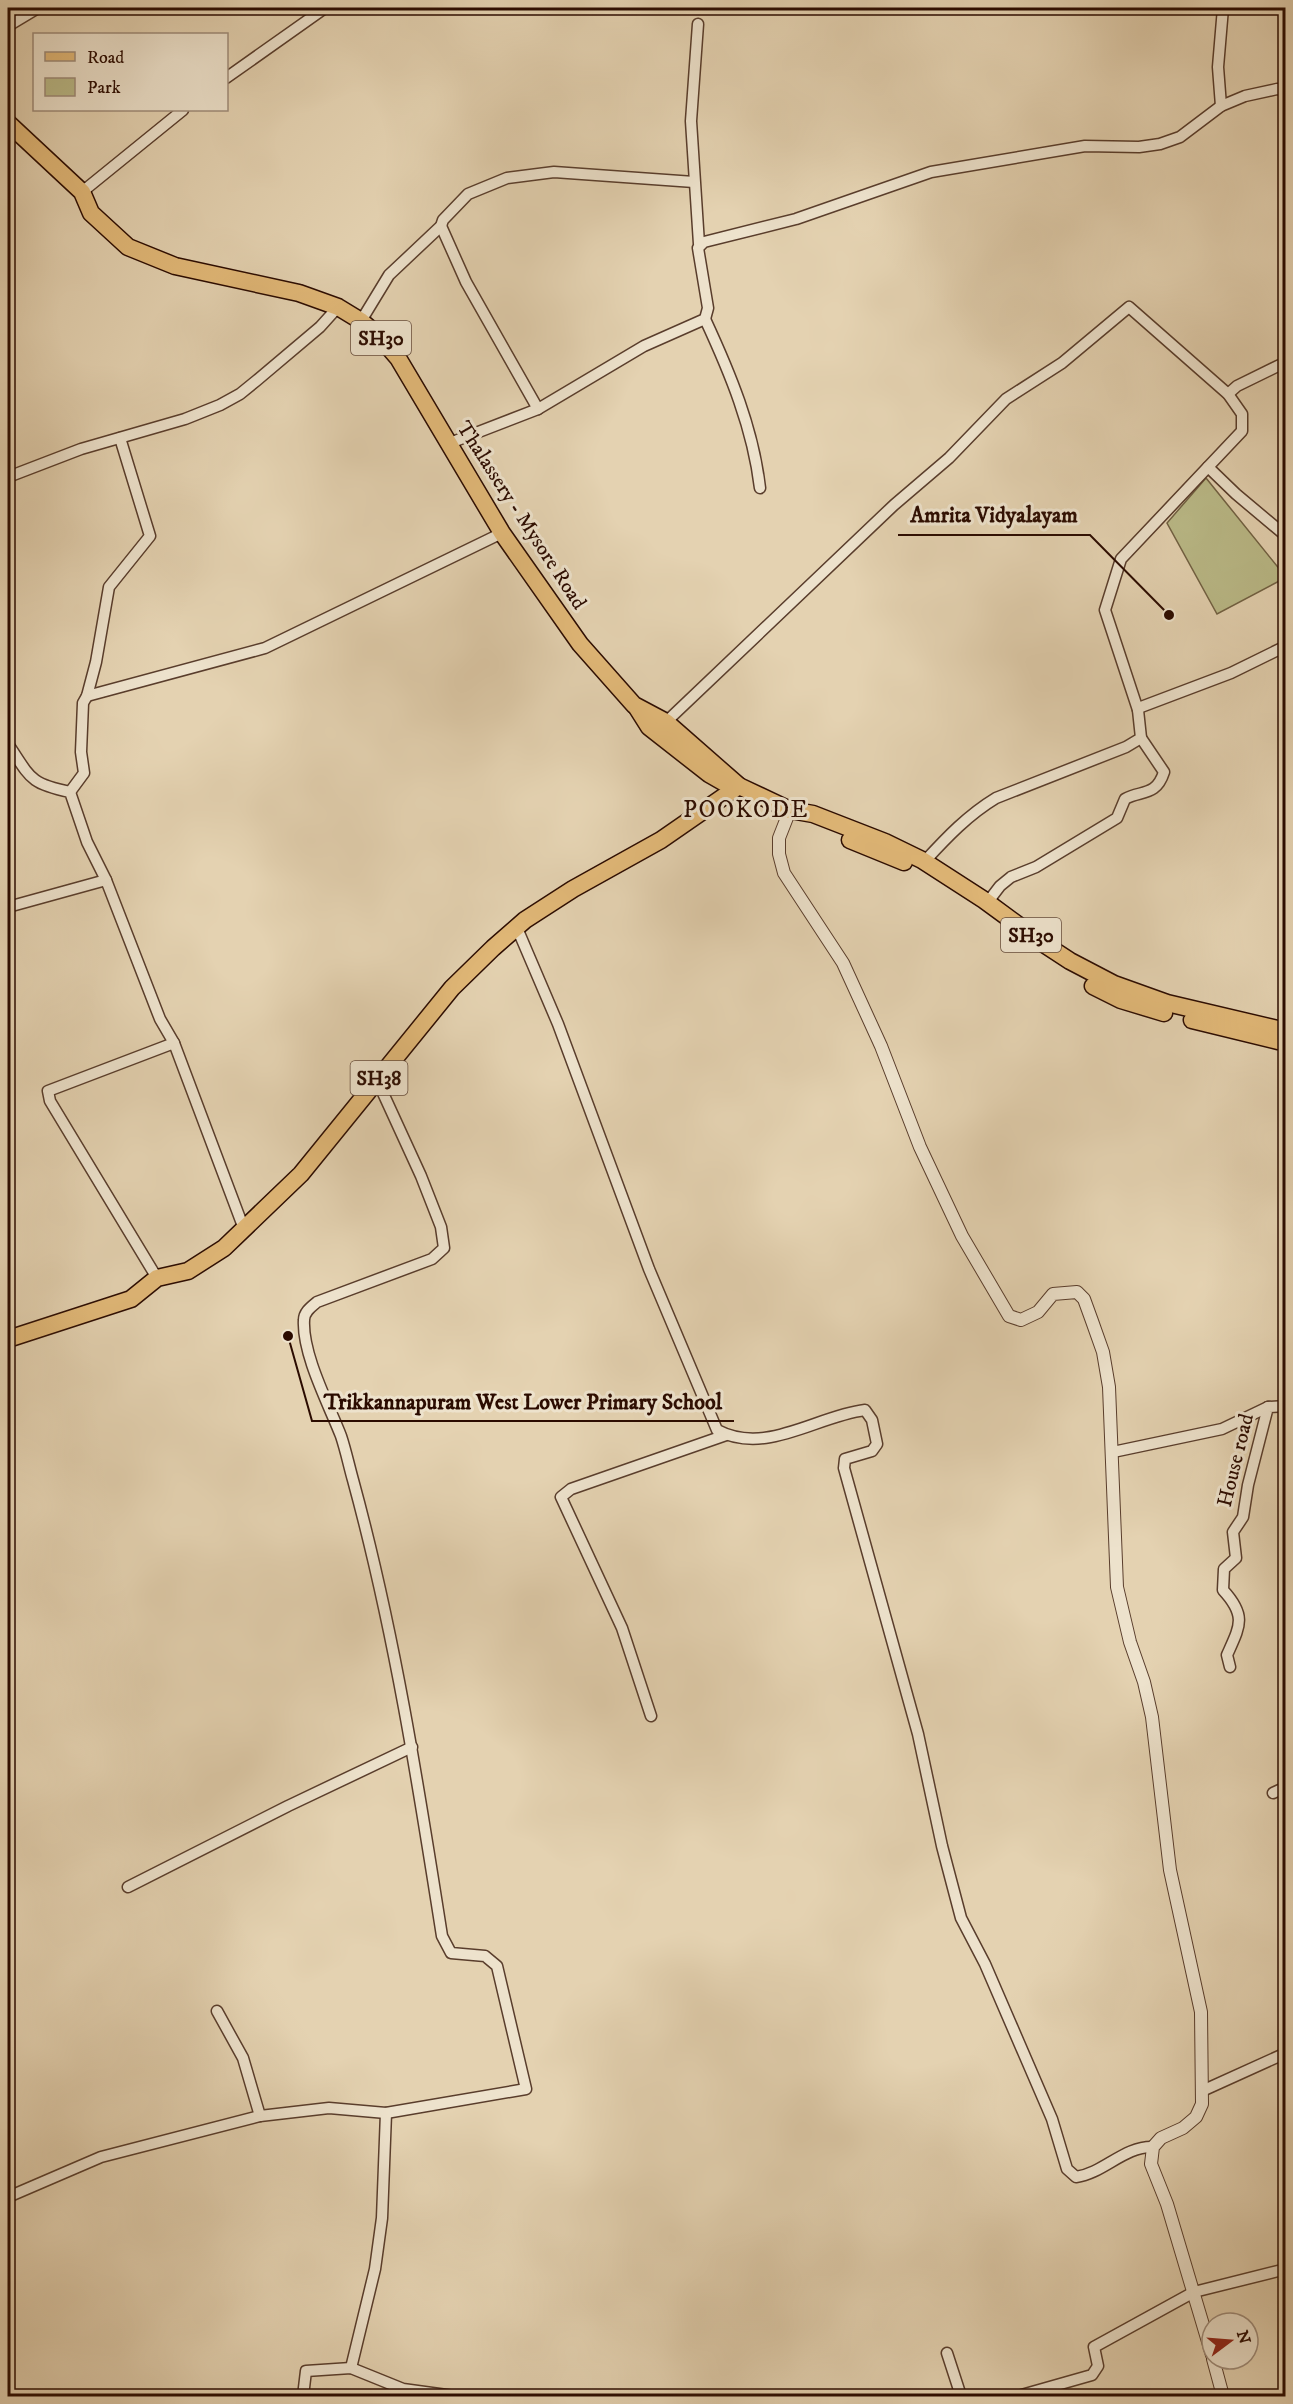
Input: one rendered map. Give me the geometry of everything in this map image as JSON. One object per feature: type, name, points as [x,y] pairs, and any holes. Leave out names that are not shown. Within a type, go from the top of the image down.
[{"type":"main road","name":"Thalassery - Mysore Road","points":[[8,123],[82,192],[91,213],[128,247],[176,266],[299,293],[338,308],[361,321],[380,337],[398,358],[502,533],[580,644],[634,705],[666,722],[739,786],[790,810],[813,813],[885,842],[924,861],[1070,961],[1114,984],[1167,1003],[1286,1031]]},
{"type":"main road","points":[[634,705],[649,727],[675,748],[720,781],[739,786]]},
{"type":"main road","name":"SH38","points":[[8,1339],[131,1299],[157,1278],[188,1271],[224,1248],[301,1174],[452,988],[517,928],[573,889],[661,840],[739,786]]},
{"type":"main road","points":[[790,810],[808,823],[920,870],[967,900],[1062,968],[1121,1000],[1155,1011],[1286,1042]]},
{"type":"street","points":[[8,26],[38,8]]},
{"type":"street","points":[[228,77],[325,8]]},
{"type":"street","points":[[1221,106],[1218,67],[1223,8]]},
{"type":"street","points":[[698,24],[691,112],[698,248],[708,309],[705,319],[745,413],[760,488]]},
{"type":"street","points":[[699,244],[796,219],[932,172],[1084,146],[1139,147],[1160,144],[1180,136],[1221,106],[1245,96],[1277,89],[1286,90]]},
{"type":"street","points":[[82,192],[182,111]]},
{"type":"street","points":[[361,321],[390,275],[441,226],[443,220],[468,194],[507,178],[555,172],[694,182]]},
{"type":"street","points":[[441,226],[466,282],[538,409]]},
{"type":"street","points":[[666,722],[894,505],[950,458],[1006,399],[1062,363],[1128,307],[1228,394],[1242,414],[1242,431],[1121,559],[1105,610],[1138,710],[1140,738],[1164,772],[1148,793],[1125,799],[1117,818],[1036,867],[1011,877],[1000,886],[987,903]]},
{"type":"street","points":[[8,477],[81,449],[184,419],[220,405],[240,394],[320,327],[338,308]]},
{"type":"street","points":[[450,443],[538,409],[644,346],[705,319]]},
{"type":"street","points":[[1228,394],[1237,386],[1286,362]]},
{"type":"street","points":[[70,792],[84,773],[81,752],[81,716],[96,663],[109,587],[150,536],[120,438]]},
{"type":"street","points":[[1208,467],[1286,536]]},
{"type":"street","points":[[87,696],[265,648],[502,533]]},
{"type":"street","points":[[1138,710],[1145,705],[1172,697],[1231,673],[1286,646]]},
{"type":"street","points":[[924,861],[956,828],[996,798],[1126,747],[1140,738]]},
{"type":"street","points":[[8,747],[28,776],[45,787],[70,792]]},
{"type":"street","points":[[70,792],[87,842],[106,880],[160,1019],[174,1043],[244,1229]]},
{"type":"street","points":[[790,810],[779,838],[778,854],[784,873],[843,963],[882,1046],[920,1147],[962,1236],[1010,1316],[1021,1320],[1038,1312],[1053,1294],[1077,1292],[1084,1299],[1103,1352],[1109,1387],[1113,1452],[1117,1587],[1152,1717],[1170,1870],[1201,2012],[1202,2104],[1196,2117],[1183,2128],[1161,2138],[1154,2147],[1151,2164],[1167,2204],[1200,2313]]},
{"type":"street","points":[[8,907],[106,880]]},
{"type":"street","points":[[517,928],[558,1024],[649,1269],[717,1430],[726,1435],[753,1440],[790,1432],[853,1412],[865,1410],[872,1420],[878,1444],[872,1451],[844,1459],[844,1468],[918,1734],[942,1846],[961,1918],[986,1964],[1052,2119],[1067,2169],[1076,2177],[1086,2175],[1122,2154],[1142,2146],[1154,2147]]},
{"type":"street","points":[[157,1278],[50,1101],[48,1091],[174,1043]]},
{"type":"street","points":[[8,2197],[101,2157],[260,2116],[329,2108],[386,2113],[526,2089],[497,1966],[485,1956],[451,1953],[442,1936],[412,1748],[372,1550],[341,1438],[321,1390],[309,1351],[303,1318],[307,1310],[317,1302],[432,1259],[444,1248],[441,1227],[421,1176],[377,1080]]},
{"type":"street","name":"House road","points":[[1230,1667],[1227,1655],[1240,1625],[1235,1602],[1223,1590],[1224,1569],[1236,1558],[1233,1532],[1243,1517],[1248,1485],[1268,1407],[1286,1406]]},
{"type":"street","points":[[1113,1452],[1222,1429],[1268,1407]]},
{"type":"street","points":[[651,1716],[622,1628],[561,1497],[571,1489],[726,1435]]},
{"type":"street","points":[[128,1887],[288,1806],[412,1748]]},
{"type":"street","points":[[1273,1793],[1286,1787]]},
{"type":"street","points":[[217,2011],[243,2058],[260,2116]]},
{"type":"street","points":[[1202,2091],[1286,2053]]},
{"type":"street","points":[[351,2368],[375,2269],[380,2228],[386,2113]]},
{"type":"street","points":[[1018,2397],[1092,2374],[1098,2366],[1095,2347],[1194,2292],[1286,2269]]},
{"type":"street","points":[[947,2352],[961,2397]]},
{"type":"street","points":[[303,2397],[306,2371],[351,2368],[403,2389],[454,2397]]},
{"type":"street","points":[[1216,2371],[1223,2397]]},
{"type":"green space","points":[[1206,478],[1285,576],[1217,614],[1167,523]]},
{"type":"place","name":"Amrita Vidyalayam","points":[[1169,615]]},
{"type":"place","name":"Trikkannapuram West Lower Primary School","points":[[288,1336]]},
{"type":"district","name":"POOKODE","points":[[746,809]]}]
